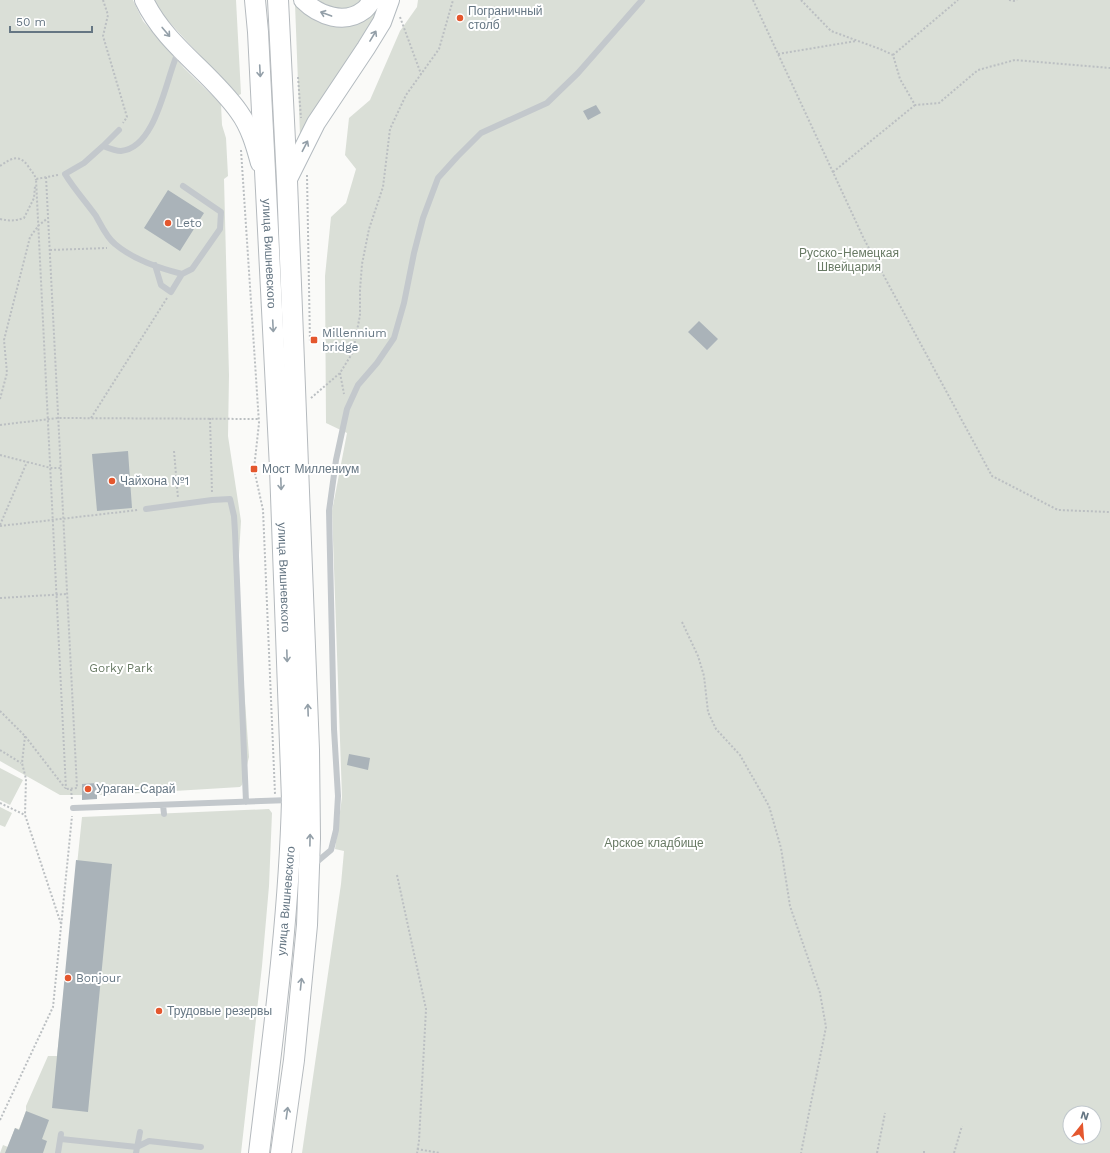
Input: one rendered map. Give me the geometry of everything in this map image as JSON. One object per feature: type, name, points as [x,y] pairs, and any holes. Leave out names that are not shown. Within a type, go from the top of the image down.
[{"type":"main road","name":"улица Вишневского","points":[[255,0],[280,468],[284,801],[291,837],[285,923],[260,1153]]},
{"type":"main road","name":"улица Вишневского","points":[[278,0],[287,181],[310,750],[309,868],[306,941],[294,1060],[281,1153]]},
{"type":"street","points":[[144,0],[148,10],[164,31],[228,98],[240,113],[253,137],[265,179]]},
{"type":"street","points":[[303,0],[316,10],[329,16],[342,18],[355,15],[364,10],[372,0]]},
{"type":"street","points":[[287,181],[316,123],[382,22],[394,7]]},
{"type":"lane","points":[[309,868],[331,850],[336,830],[338,796],[334,729],[329,511],[336,460],[347,409],[358,385],[377,363],[394,338],[404,302],[423,218],[438,178],[456,157],[481,133],[547,103],[578,74],[642,0]]},
{"type":"lane","points":[[103,146],[121,151],[137,145],[150,128],[180,48]]},
{"type":"lane","points":[[119,130],[84,163],[65,174],[74,189],[93,213],[114,244],[134,257],[182,274]]},
{"type":"lane","points":[[155,265],[161,285],[171,292],[182,274],[192,269],[220,229],[221,212],[183,186]]},
{"type":"lane","points":[[146,510],[212,500],[230,499],[234,516],[246,802]]},
{"type":"lane","points":[[73,808],[284,801]]},
{"type":"lane","points":[[163,805],[164,814]]},
{"type":"lane","points":[[137,1150],[140,1132]]},
{"type":"lane","points":[[58,1153],[61,1136],[137,1150],[149,1141],[201,1147]]},
{"type":"path","points":[[103,0],[108,15],[103,36],[127,117],[119,130]]},
{"type":"path","points":[[311,398],[340,373],[353,352],[360,315],[362,264],[369,229],[383,187],[390,129],[406,95],[439,49],[453,0]]},
{"type":"path","points":[[753,0],[864,239],[992,476],[1058,510],[1110,512]]},
{"type":"path","points":[[801,0],[831,32],[893,55]]},
{"type":"path","points":[[893,55],[958,0]]},
{"type":"path","points":[[1010,0],[1017,0]]},
{"type":"path","points":[[394,7],[421,74]]},
{"type":"path","points":[[778,54],[858,41]]},
{"type":"path","points":[[893,55],[900,79],[915,105]]},
{"type":"path","points":[[833,172],[915,105],[939,103],[978,70],[1015,60],[1110,68]]},
{"type":"path","points":[[241,150],[259,420],[254,469],[263,510],[284,801]]},
{"type":"path","points":[[0,166],[8,161],[18,158],[25,161],[36,179],[66,789]]},
{"type":"path","points":[[36,179],[65,174]]},
{"type":"path","points":[[46,177],[77,788],[66,789]]},
{"type":"path","points":[[0,218],[7,221],[24,218],[34,198],[36,179]]},
{"type":"path","points":[[0,399],[7,373],[4,340],[30,237],[39,225],[48,218]]},
{"type":"path","points":[[50,250],[120,247]]},
{"type":"path","points":[[91,418],[171,292]]},
{"type":"path","points":[[340,373],[347,409]]},
{"type":"path","points":[[0,425],[58,418],[210,418],[259,420]]},
{"type":"path","points":[[210,418],[212,500]]},
{"type":"path","points":[[174,451],[179,505]]},
{"type":"path","points":[[0,454],[51,468],[61,468]]},
{"type":"path","points":[[26,462],[0,525],[146,510]]},
{"type":"path","points":[[0,598],[67,594]]},
{"type":"path","points":[[682,622],[698,656],[704,676],[708,712],[716,729],[740,754],[769,806],[781,848],[790,906],[820,993],[826,1027],[801,1153]]},
{"type":"path","points":[[0,711],[25,736],[66,789]]},
{"type":"path","points":[[25,736],[22,763],[26,779],[25,815],[62,927]]},
{"type":"path","points":[[0,750],[22,763]]},
{"type":"path","points":[[0,1120],[53,1007],[73,808],[71,788]]},
{"type":"path","points":[[0,802],[25,815]]},
{"type":"path","points":[[398,875],[426,1009],[417,1153]]},
{"type":"path","points":[[877,1153],[885,1113]]},
{"type":"path","points":[[954,1153],[962,1126]]},
{"type":"path","points":[[417,1149],[440,1153]]},
{"type":"green space","name":"Gorky Park","points":[[0,0],[133,0],[143,21],[184,68],[221,104],[222,125],[226,138],[228,176],[224,179],[229,375],[228,436],[241,521],[237,589],[249,757],[242,785],[240,787],[109,795],[60,795],[0,761]]},
{"type":"green space","points":[[149,0],[236,0],[241,94],[237,96]]},
{"type":"green space","points":[[310,0],[362,0],[349,8],[336,9]]},
{"type":"green space","points":[[386,0],[300,135],[295,4],[302,12],[318,22],[338,26]]},
{"type":"green space","points":[[418,0],[1110,0],[1110,1153],[302,1153],[341,884],[344,851],[335,849],[342,797],[332,511],[347,433],[326,423],[325,276],[331,217],[346,203],[356,169],[345,155],[349,118],[370,100],[400,31],[417,7]]},
{"type":"green space","points":[[0,768],[23,780],[10,805],[0,800]]},
{"type":"green space","points":[[0,807],[12,813],[5,827],[0,825]]},
{"type":"green space","name":"Трудовые резервы","points":[[269,809],[272,813],[269,886],[262,966],[241,1153],[0,1153],[3,1145],[8,1147],[15,1128],[19,1129],[26,1111],[26,1106],[48,1056],[57,1056],[82,817]]},
{"type":"building","points":[[596,105],[601,113],[588,120],[583,111]]},
{"type":"building","points":[[168,190],[204,213],[180,251],[144,228]]},
{"type":"building","points":[[699,321],[718,339],[707,350],[688,332]]},
{"type":"building","points":[[128,451],[132,508],[97,511],[92,454]]},
{"type":"building","points":[[349,754],[370,758],[368,770],[347,765]]},
{"type":"building","points":[[97,783],[97,799],[82,800],[82,784]]},
{"type":"building","points":[[76,860],[112,864],[88,1112],[52,1108]]},
{"type":"building","points":[[26,1111],[49,1120],[42,1139],[47,1141],[43,1153],[5,1153],[15,1128],[19,1130]]},
{"type":"place","name":"Пограничный столб","points":[[460,18]]},
{"type":"place","name":"Leto","points":[[168,223]]},
{"type":"place","name":"Millennium bridge","points":[[314,340]]},
{"type":"place","name":"Мост Миллениум","points":[[254,469]]},
{"type":"place","name":"Чайхона №1","points":[[112,481]]},
{"type":"place","name":"Ураган-Сарай","points":[[88,789]]},
{"type":"place","name":"Bonjour","points":[[68,978]]},
{"type":"place","name":"Трудовые резервы","points":[[159,1011]]},
{"type":"park label","name":"Русско-Немецкая Швейцария","points":[[849,260]]},
{"type":"park label","name":"Арское кладбище","points":[[654,843]]}]
